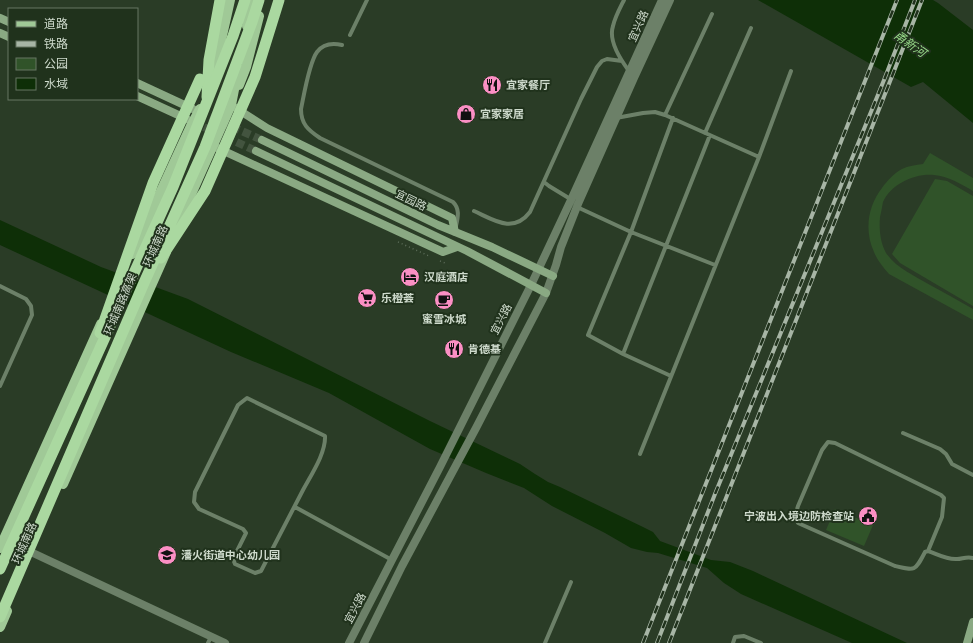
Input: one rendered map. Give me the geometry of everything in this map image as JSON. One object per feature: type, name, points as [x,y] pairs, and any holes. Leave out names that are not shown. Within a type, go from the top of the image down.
[{"type":"highway","points":[[75,404],[153,182],[200,79],[212,0]]},
{"type":"highway","points":[[207,97],[209,60],[220,0]]},
{"type":"highway","name":"环城南路高架","points":[[0,568],[173,187],[233,36],[245,0]]},
{"type":"highway","name":"环城南路高架","points":[[0,617],[143,285],[205,147],[259,0]]},
{"type":"highway","points":[[143,285],[205,191],[255,77],[279,0]]},
{"type":"main road","name":"环城南路","points":[[0,548],[3,536],[190,126],[207,97],[218,59],[230,0]]},
{"type":"main road","name":"环城南路","points":[[0,627],[231,105],[247,28],[251,0]]},
{"type":"main road","points":[[264,0],[246,67],[231,105],[267,128],[452,218],[455,232]]},
{"type":"main road","points":[[138,83],[193,109]]},
{"type":"main road","points":[[138,96],[187,119]]},
{"type":"main road","name":"宜园路","points":[[262,140],[438,225],[492,247],[553,276]]},
{"type":"main road","points":[[213,146],[443,252],[458,247]]},
{"type":"main road","name":"宜园路","points":[[256,151],[458,247],[546,293]]},
{"type":"main road","points":[[967,643],[973,622]]},
{"type":"street","name":"宜兴路","points":[[364,643],[402,566],[546,293],[553,276],[575,204],[632,74],[662,0]]},
{"type":"street","name":"宜兴路","points":[[349,643],[440,467],[538,269],[575,204],[616,118],[632,74],[670,0]]},
{"type":"street","points":[[33,553],[210,640],[225,643]]},
{"type":"lane","points":[[350,35],[367,0]]},
{"type":"lane","points":[[624,0],[612,26],[611,32],[614,46],[622,61],[632,74]]},
{"type":"lane","points":[[665,115],[712,14]]},
{"type":"lane","points":[[623,354],[708,134],[751,28]]},
{"type":"lane","points":[[342,45],[335,43],[324,47],[317,52],[312,61],[301,109],[301,116],[304,124],[310,131],[320,138],[456,204],[458,211],[455,232]]},
{"type":"lane","points":[[474,211],[506,224],[516,223],[524,219],[530,212],[597,67],[602,61],[622,61]]},
{"type":"lane","points":[[640,454],[759,156],[791,71]]},
{"type":"lane","points":[[616,118],[655,112],[673,118],[759,156]]},
{"type":"lane","points":[[671,376],[623,354],[588,335],[631,232],[673,118]]},
{"type":"lane","points":[[544,182],[575,204],[631,232],[715,266]]},
{"type":"lane","points":[[0,286],[26,299],[31,306],[32,315],[0,386]]},
{"type":"lane","points":[[247,398],[325,436],[320,456],[295,506],[261,571],[255,573],[235,564],[233,559],[246,533],[243,529],[199,509],[194,502],[195,492],[238,405],[247,398]]},
{"type":"lane","points":[[903,433],[940,449],[946,454],[952,464],[973,475]]},
{"type":"lane","points":[[828,442],[834,443],[941,495],[944,498],[942,517],[928,551],[925,552],[919,564],[910,570],[895,566],[798,523],[796,516],[798,506],[822,450],[828,442]]},
{"type":"lane","points":[[295,506],[392,560]]},
{"type":"lane","points":[[928,551],[950,559],[957,560],[971,557],[973,558]]},
{"type":"lane","points":[[545,643],[571,582]]},
{"type":"lane","points":[[733,643],[735,637],[744,636],[761,643]]},
{"type":"green space","points":[[930,153],[973,178],[973,191],[954,181],[934,175],[919,176],[904,181],[892,190],[883,202],[880,217],[881,240],[886,253],[900,267],[973,309],[973,320],[889,274],[877,258],[871,244],[868,227],[869,218],[873,202],[877,195],[896,173],[907,167],[923,164]]},
{"type":"green space","points":[[935,179],[947,181],[973,196],[973,306],[900,263],[892,254]]},
{"type":"green space","points":[[835,509],[873,525],[864,546],[826,530]]},
{"type":"water","name":"甬新河","points":[[758,0],[933,0],[973,30],[973,123],[923,82],[911,87]]},
{"type":"water","points":[[0,220],[101,267],[188,299],[430,421],[520,464],[548,482],[653,532],[660,541],[711,560],[730,562],[753,571],[907,643],[852,643],[741,594],[724,583],[707,568],[658,553],[631,548],[552,506],[524,488],[430,449],[329,393],[231,352],[0,245]]},
{"type":"tunnel","points":[[199,112],[262,140]]},
{"type":"tunnel","points":[[193,122],[256,151]]},
{"type":"railway","points":[[643,643],[897,0]]},
{"type":"railway","points":[[657,643],[715,494],[884,80],[915,0]]},
{"type":"railway","points":[[669,643],[922,0]]},
{"type":"place","name":"宜家餐厅","points":[[492,85]]},
{"type":"place","name":"宜家家居","points":[[466,114]]},
{"type":"place","name":"汉庭酒店","points":[[410,277]]},
{"type":"place","name":"乐橙荟","points":[[367,298]]},
{"type":"place","name":"蜜雪冰城","points":[[444,300]]},
{"type":"place","name":"肯德基","points":[[454,349]]},
{"type":"place","name":"宁波出入境边防检查站","points":[[868,516]]},
{"type":"place","name":"潘火街道中心幼儿园","points":[[167,555]]}]
